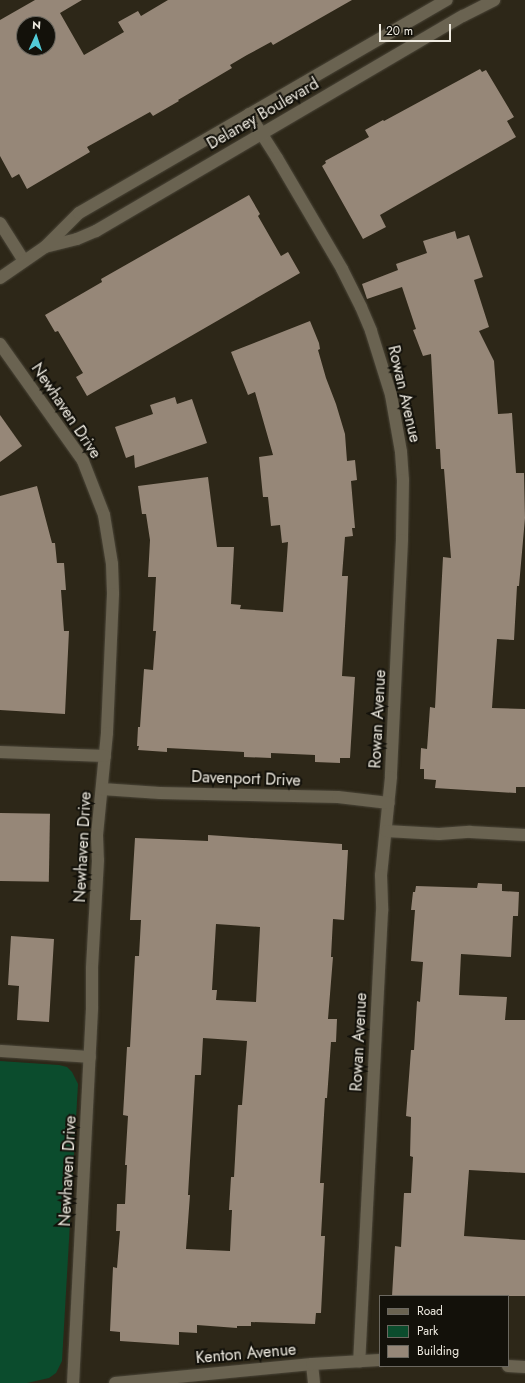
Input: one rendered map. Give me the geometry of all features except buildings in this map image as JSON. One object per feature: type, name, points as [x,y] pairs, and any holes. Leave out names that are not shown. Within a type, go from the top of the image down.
[{"type":"street","name":"Delaney Boulevard","points":[[0,278],[45,247],[79,213],[447,0]]},
{"type":"street","name":"Delaney Boulevard","points":[[45,247],[89,234],[463,16],[494,0]]},
{"type":"street","name":"Rowan Avenue","points":[[249,114],[285,171],[358,301],[382,362],[397,424],[401,452],[403,508],[389,803],[381,875],[382,912],[359,1361]]},
{"type":"street","points":[[0,223],[24,261]]},
{"type":"street","name":"Newhaven Drive","points":[[0,344],[83,461],[104,514],[110,542],[113,594],[105,756],[97,835],[98,860],[90,1057],[73,1383]]},
{"type":"street","points":[[0,752],[105,756]]},
{"type":"street","name":"Davenport Drive","points":[[102,789],[160,793],[338,797],[389,803]]},
{"type":"street","points":[[386,831],[439,834],[470,832],[525,835]]},
{"type":"street","points":[[0,1051],[90,1057]]},
{"type":"street","name":"Kenton Avenue","points":[[115,1383],[312,1364],[379,1360]]},
{"type":"street","points":[[312,1364],[314,1383]]},
{"type":"street","points":[[509,1366],[525,1366]]},
{"type":"green space","points":[[0,1061],[59,1065],[67,1067],[72,1072],[78,1084],[62,1361],[56,1373],[49,1378],[27,1383],[0,1383]]}]
